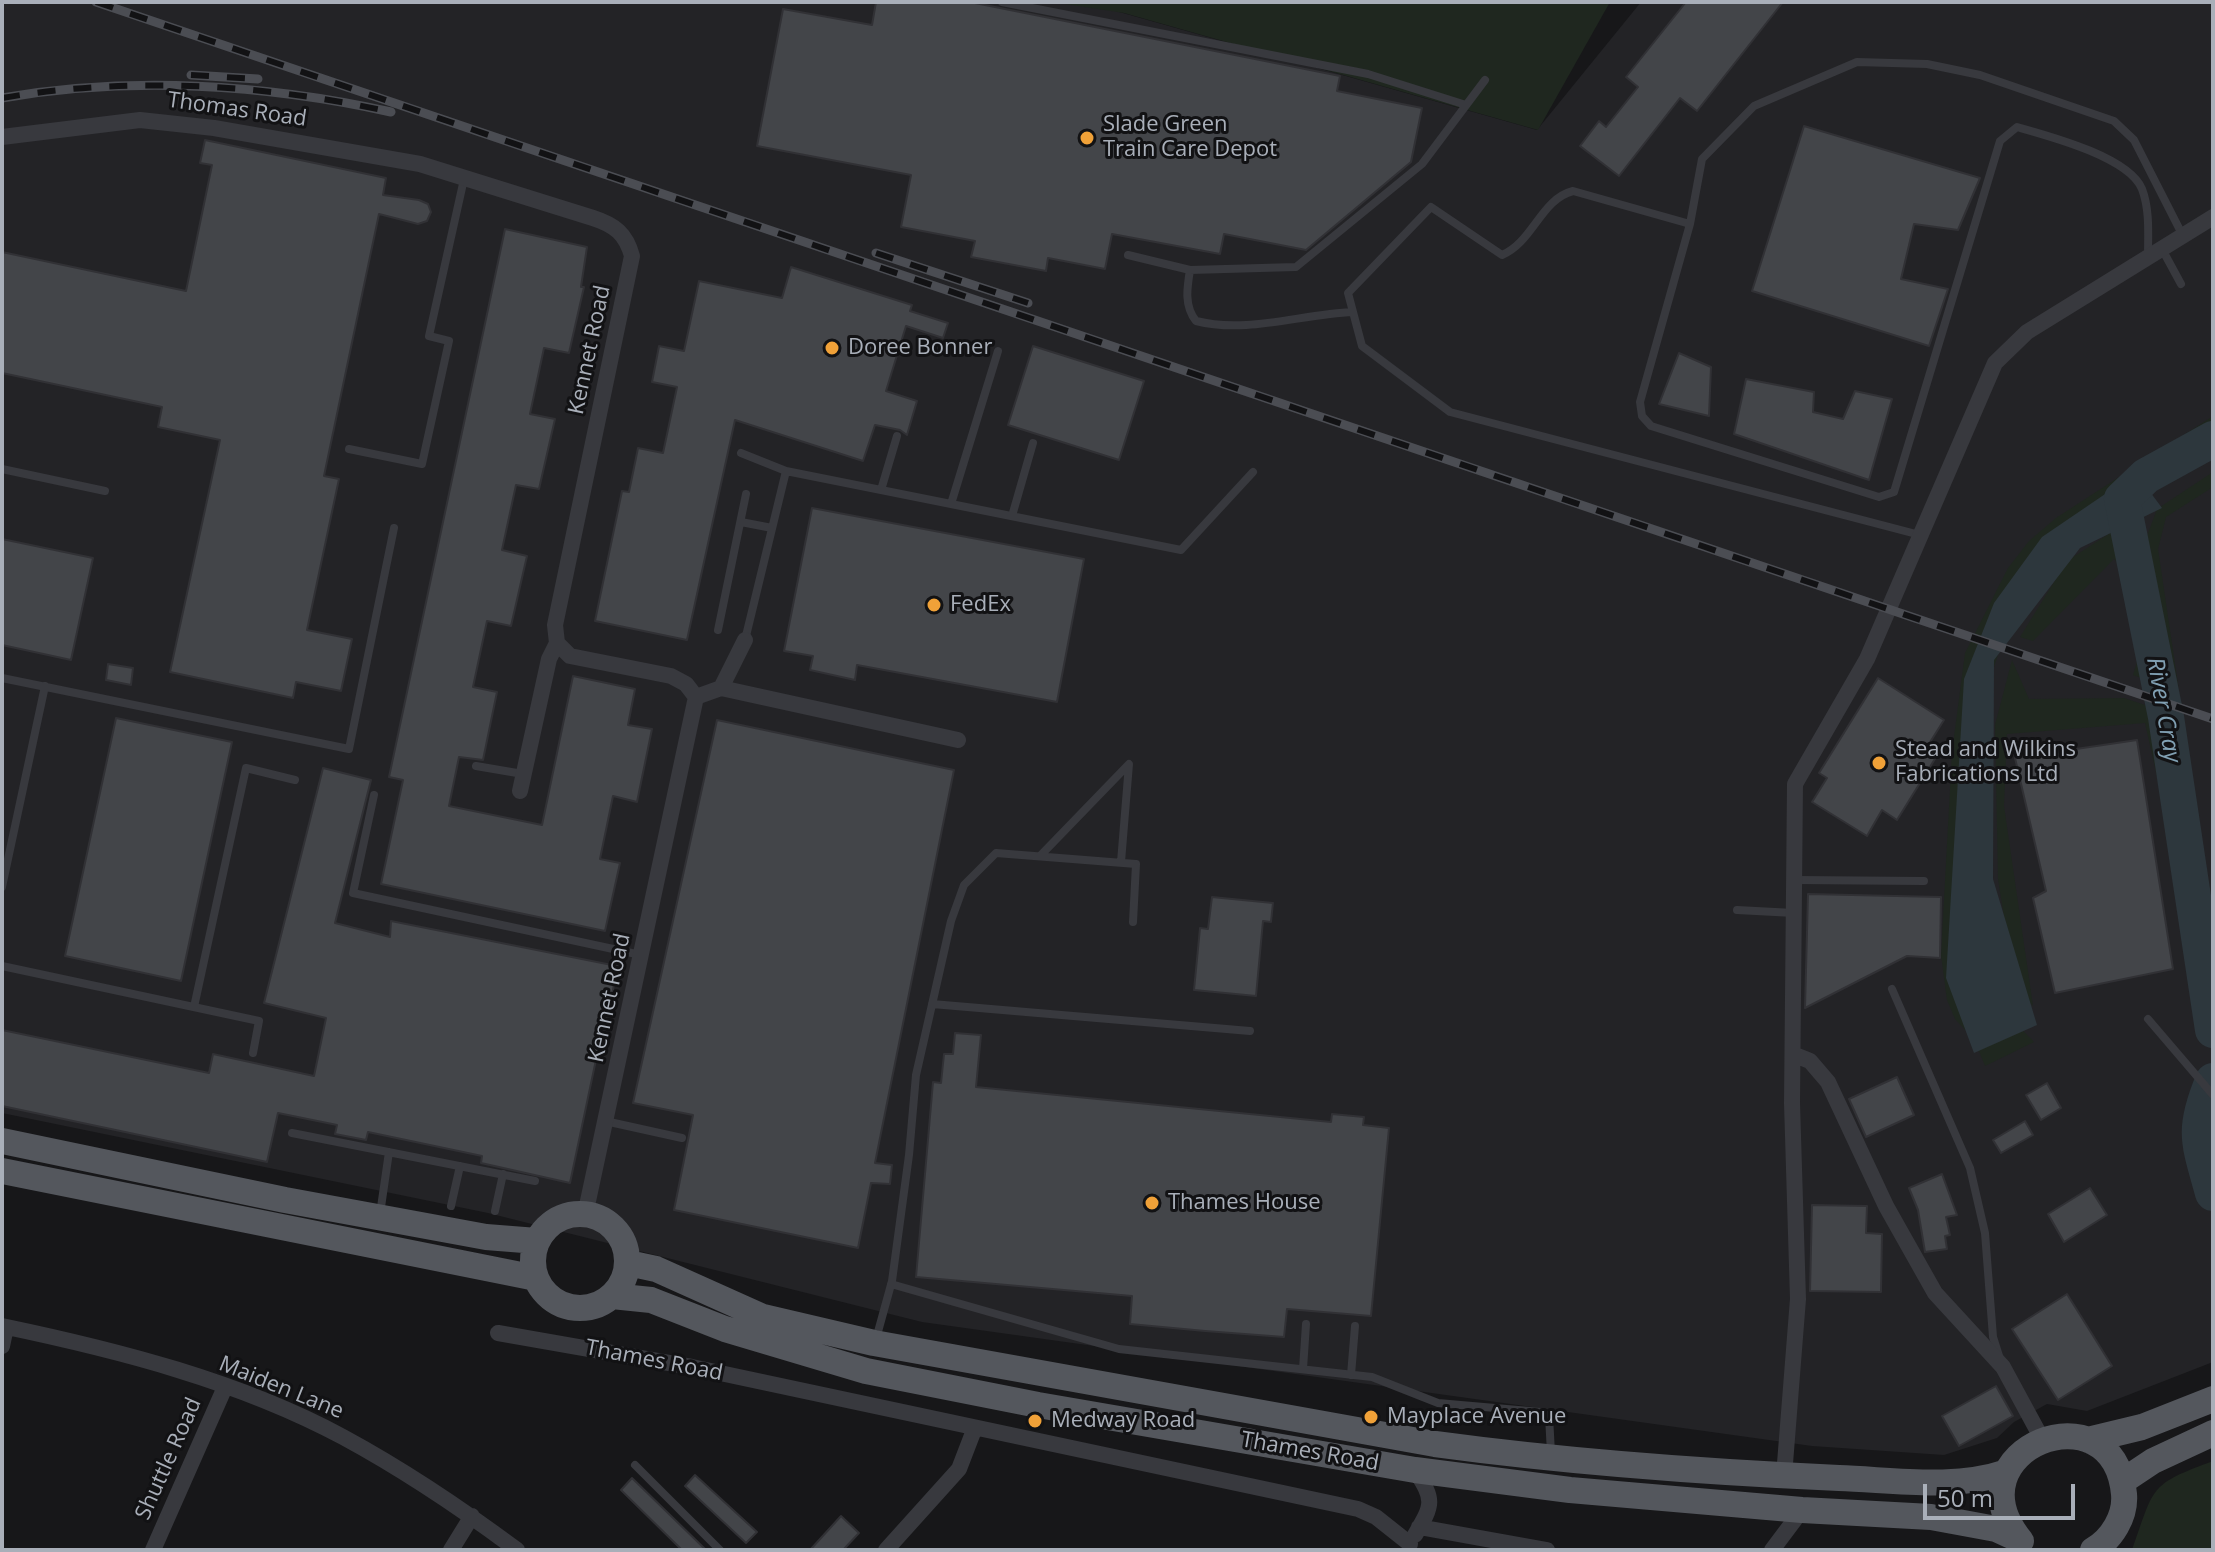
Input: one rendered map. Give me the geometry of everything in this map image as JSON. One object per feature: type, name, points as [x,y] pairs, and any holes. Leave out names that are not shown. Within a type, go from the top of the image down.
[{"type":"main road","points":[[2,1141],[285,1200],[380,1215],[486,1237],[537,1241]]},
{"type":"main road","points":[[2,1171],[536,1278],[533,1261],[537,1241],[546,1228],[561,1218],[585,1215],[611,1225],[624,1242],[628,1263],[624,1279],[612,1296]]},
{"type":"main road","name":"Thames Road","points":[[628,1263],[656,1269],[763,1317],[874,1343],[1435,1444],[1784,1476],[1964,1483],[2007,1472]]},
{"type":"main road","name":"Thames Road","points":[[536,1278],[546,1294],[569,1307],[585,1308],[612,1296],[651,1300],[725,1329],[866,1371],[1038,1405],[1415,1470],[1570,1490],[1802,1510],[1931,1517],[1996,1529],[2027,1545]]},
{"type":"main road","points":[[2088,1440],[2142,1427],[2213,1399]]},
{"type":"main road","points":[[2123,1481],[2153,1461],[2213,1433]]},
{"type":"main road","points":[[2027,1545],[2004,1508],[2007,1472],[2021,1453],[2042,1439],[2064,1435],[2088,1440],[2107,1453],[2123,1481],[2122,1514],[2107,1540],[2093,1550]]},
{"type":"street","name":"Thomas Road","points":[[2,137],[140,120],[339,147],[420,164],[464,179]]},
{"type":"street","name":"Kennet Road","points":[[464,179],[612,225],[628,240],[632,256],[555,625],[557,643],[549,659],[520,791]]},
{"type":"street","points":[[1784,1476],[1798,1299],[1792,1103],[1795,1055],[1795,784],[1867,659],[1995,363],[2027,332],[2213,217]]},
{"type":"street","points":[[721,688],[745,640]]},
{"type":"street","points":[[557,643],[570,656],[671,676],[686,684],[696,697],[721,688],[958,740]]},
{"type":"street","name":"Kennet Road","points":[[585,1215],[696,697]]},
{"type":"street","points":[[1795,1055],[1810,1061],[1828,1082],[1886,1206],[1935,1293],[2003,1367],[2042,1439]]},
{"type":"street","points":[[2,1346],[4,1326]]},
{"type":"street","name":"Maiden Lane","points":[[4,1326],[93,1346],[225,1387],[343,1437],[472,1516],[517,1550]]},
{"type":"street","name":"Thames Road","points":[[498,1333],[692,1367],[974,1430],[1358,1509],[1376,1517],[1408,1547]]},
{"type":"street","name":"Shuttle Road","points":[[153,1550],[225,1387]]},
{"type":"street","points":[[886,1550],[959,1469],[974,1430]]},
{"type":"street","points":[[1408,1547],[1430,1510],[1430,1493],[1415,1470]]},
{"type":"street","points":[[1772,1550],[1802,1510]]},
{"type":"street","points":[[451,1550],[472,1516]]},
{"type":"street","points":[[1419,1527],[1547,1550]]},
{"type":"lane","points":[[1002,2],[1368,74],[1466,105]]},
{"type":"lane","points":[[2181,284],[2155,253],[2141,186],[2122,165],[2017,127],[2000,141],[1894,492],[1879,497],[1651,426],[1642,416],[1640,402],[1690,224],[1702,159],[1754,106],[1800,83],[1857,62],[1927,64],[1980,75],[2114,121],[2134,140],[2183,236]]},
{"type":"lane","points":[[1128,255],[1190,270],[1296,267],[1422,164],[1485,80]]},
{"type":"lane","points":[[349,449],[422,464],[449,341],[429,336],[464,179]]},
{"type":"lane","points":[[1690,224],[1573,191],[1560,194],[1514,250],[1502,255],[1431,207],[1348,293],[1362,346],[1450,412],[1920,535]]},
{"type":"lane","points":[[1190,270],[1190,313],[1196,321],[1205,324],[1244,327],[1291,317],[1353,312]]},
{"type":"lane","points":[[951,504],[998,351]]},
{"type":"lane","points":[[881,490],[897,436]]},
{"type":"lane","points":[[1012,516],[1033,443]]},
{"type":"lane","points":[[741,453],[786,471],[1181,550],[1253,472]]},
{"type":"lane","points":[[2,469],[105,491]]},
{"type":"lane","points":[[745,640],[786,471]]},
{"type":"lane","points":[[718,630],[746,494]]},
{"type":"lane","points":[[741,522],[772,528]]},
{"type":"lane","points":[[2,678],[349,749],[394,528]]},
{"type":"lane","points":[[2,887],[45,686]]},
{"type":"lane","points":[[1040,856],[1129,764],[1121,862]]},
{"type":"lane","points":[[476,766],[523,774]]},
{"type":"lane","points":[[194,1007],[246,768],[295,780]]},
{"type":"lane","points":[[374,795],[353,893],[642,955]]},
{"type":"lane","points":[[874,1343],[891,1284],[909,1155],[916,1075],[951,921],[964,885],[996,853],[1136,864],[1133,922]]},
{"type":"lane","points":[[1796,880],[1924,881]]},
{"type":"lane","points":[[1737,910],[1795,913]]},
{"type":"lane","points":[[2,966],[259,1021],[253,1053]]},
{"type":"lane","points":[[1892,989],[1970,1168],[1985,1233],[1993,1337],[2003,1367]]},
{"type":"lane","points":[[932,1004],[1250,1031]]},
{"type":"lane","points":[[2148,1019],[2213,1095]]},
{"type":"lane","points":[[605,1121],[682,1138]]},
{"type":"lane","points":[[292,1133],[535,1181]]},
{"type":"lane","points":[[380,1215],[389,1152]]},
{"type":"lane","points":[[451,1206],[460,1166]]},
{"type":"lane","points":[[495,1211],[503,1174]]},
{"type":"lane","points":[[891,1284],[1119,1349],[1372,1377],[1438,1403],[1541,1412],[1549,1416],[1551,1457]]},
{"type":"lane","points":[[1303,1369],[1306,1324]]},
{"type":"lane","points":[[1351,1375],[1355,1326]]},
{"type":"lane","points":[[635,1465],[720,1550]]},
{"type":"shaded area","points":[[2,2],[1084,2],[1537,130],[1641,2],[2213,2],[2213,1362],[2087,1411],[2047,1404],[2014,1422],[1997,1438],[1944,1455],[1812,1446],[922,1322],[488,1213],[2,1113]]},
{"type":"shaded area","points":[[1052,2],[1610,2],[1538,130],[1124,13]]},
{"type":"shaded area","points":[[2213,416],[2213,432],[2081,515],[1975,667],[1998,655],[1982,702],[1975,981],[2034,1042],[1985,1066],[1974,1039],[1955,1019],[1947,1000],[1941,955],[1952,752],[1965,653],[2008,568],[2029,541],[2056,518]]},
{"type":"shaded area","points":[[2213,472],[2213,487],[2166,517],[2158,549],[2179,691],[2147,536],[2157,509]]},
{"type":"shaded area","points":[[2136,473],[2162,508],[2080,548],[1994,660],[1993,879],[2037,1025],[1974,1053],[1946,978],[1964,679],[1994,603],[2042,537]]},
{"type":"shaded area","points":[[2130,520],[2157,684],[2133,675],[2144,639],[2133,579],[2114,559],[2033,641],[2020,637],[2067,561]]},
{"type":"shaded area","points":[[2012,660],[2029,699],[2124,698],[2160,710],[2188,915],[2145,723],[2007,734],[2004,806],[2033,1006],[2015,987],[1998,879],[1995,725]]},
{"type":"shaded area","points":[[2213,1461],[2213,1550],[2132,1550],[2145,1512],[2157,1490],[2176,1476]]},
{"type":"building","name":"Slade Green Train Care Depot","points":[[876,2],[970,2],[1340,76],[1337,91],[1422,108],[1411,162],[1306,250],[1224,234],[1220,254],[1112,234],[1105,269],[1048,258],[1046,271],[971,257],[975,241],[901,227],[911,175],[757,146],[783,9],[872,25]]},
{"type":"building","points":[[1686,2],[1783,2],[1697,111],[1680,98],[1619,176],[1580,146],[1599,121],[1606,127],[1638,87],[1626,77]]},
{"type":"building","points":[[1804,126],[1980,178],[1958,230],[1914,224],[1901,279],[1948,289],[1929,346],[1752,291]]},
{"type":"building","points":[[205,140],[386,178],[383,195],[419,200],[428,204],[431,212],[427,221],[418,224],[379,214],[324,476],[339,479],[307,630],[352,639],[341,691],[296,682],[293,698],[170,672],[220,440],[158,427],[162,407],[2,373],[2,252],[186,291],[212,165],[200,163]]},
{"type":"building","points":[[505,229],[587,247],[581,287],[584,287],[569,353],[544,348],[530,414],[555,419],[539,489],[516,485],[502,550],[527,556],[511,626],[487,621],[473,687],[497,692],[483,760],[459,757],[449,806],[542,825],[573,676],[635,689],[628,725],[652,729],[637,802],[613,796],[600,859],[620,863],[605,931],[381,884],[403,780],[389,777]]},
{"type":"building","points":[[791,267],[912,305],[910,311],[948,323],[943,338],[906,326],[886,391],[917,401],[907,435],[900,430],[875,425],[863,461],[735,420],[687,640],[595,621],[622,491],[629,492],[638,448],[663,453],[677,387],[652,382],[659,346],[684,351],[699,281],[782,298]]},
{"type":"building","points":[[1033,346],[1144,381],[1119,460],[1008,425]]},
{"type":"building","points":[[1679,353],[1711,367],[1709,416],[1659,404]]},
{"type":"building","points":[[1746,379],[1814,392],[1813,412],[1843,419],[1855,391],[1892,399],[1869,480],[1734,434]]},
{"type":"building","name":"FedEx","points":[[812,508],[1084,559],[1057,702],[857,665],[855,680],[810,670],[813,656],[784,651]]},
{"type":"building","points":[[2,539],[93,558],[71,660],[2,645]]},
{"type":"building","points":[[108,664],[133,668],[131,685],[106,680]]},
{"type":"building","name":"Stead and Wilkins Fabrications Ltd","points":[[1878,678],[1944,720],[1927,747],[1938,754],[1897,820],[1882,810],[1867,836],[1812,802],[1827,778],[1819,773]]},
{"type":"building","points":[[116,718],[232,742],[181,981],[65,956]]},
{"type":"building","points":[[717,720],[954,770],[875,1163],[892,1165],[890,1184],[871,1183],[858,1248],[674,1210],[693,1115],[633,1103]]},
{"type":"building","points":[[2137,740],[2173,969],[2055,993],[2033,898],[2046,891],[2015,758]]},
{"type":"building","points":[[323,768],[371,780],[335,923],[390,937],[391,921],[617,966],[602,1056],[597,1055],[570,1183],[481,1163],[482,1156],[368,1132],[366,1140],[335,1134],[337,1125],[278,1113],[267,1162],[2,1106],[2,1030],[209,1073],[213,1054],[314,1076],[326,1018],[264,1003]]},
{"type":"building","points":[[1808,894],[1941,897],[1940,958],[1907,956],[1805,1008]]},
{"type":"building","points":[[1212,897],[1273,903],[1271,922],[1263,921],[1256,996],[1194,990],[1200,928],[1208,929]]},
{"type":"building","name":"Thames House","points":[[955,1033],[981,1035],[976,1087],[1331,1122],[1332,1114],[1364,1117],[1363,1125],[1389,1128],[1371,1316],[1287,1309],[1284,1337],[1205,1331],[1130,1324],[1132,1296],[916,1277],[933,1082],[941,1083],[944,1054],[953,1054]]},
{"type":"building","points":[[1897,1077],[1914,1115],[1866,1137],[1849,1099]]},
{"type":"building","points":[[2047,1083],[2061,1108],[2041,1120],[2026,1095]]},
{"type":"building","points":[[2025,1121],[2033,1135],[2001,1153],[1993,1140]]},
{"type":"building","points":[[1942,1174],[1957,1215],[1946,1217],[1950,1235],[1945,1236],[1947,1249],[1925,1252],[1918,1210],[1909,1188]]},
{"type":"building","points":[[2090,1188],[2107,1215],[2064,1242],[2048,1214]]},
{"type":"building","points":[[1812,1205],[1867,1206],[1866,1233],[1882,1234],[1881,1292],[1810,1291]]},
{"type":"building","points":[[2067,1294],[2112,1366],[2058,1400],[2012,1329]]},
{"type":"building","points":[[1996,1386],[2013,1416],[1959,1446],[1942,1416]]},
{"type":"building","points":[[695,1475],[757,1532],[746,1543],[685,1486]]},
{"type":"building","points":[[632,1478],[706,1550],[682,1550],[621,1490]]},
{"type":"building","points":[[841,1516],[859,1533],[843,1550],[810,1550]]},
{"type":"waterway","name":"River Cray","points":[[2213,439],[2146,476],[2122,499],[2166,717],[2213,1030]]},
{"type":"waterway","name":"River Cray","points":[[2213,1081],[2200,1125],[2201,1148],[2213,1193]]},
{"type":"railway","points":[[96,2],[2213,719]]},
{"type":"railway","points":[[191,75],[258,79]]},
{"type":"railway","points":[[2,98],[99,87],[197,86],[295,95],[391,112]]},
{"type":"railway","points":[[876,253],[1028,303]]},
{"type":"place","name":"Slade Green Train Care Depot","points":[[1087,138]]},
{"type":"place","name":"Doree Bonner","points":[[832,348]]},
{"type":"place","name":"FedEx","points":[[934,605]]},
{"type":"place","name":"Stead and Wilkins Fabrications Ltd","points":[[1879,763]]},
{"type":"place","name":"Thames House","points":[[1152,1203]]},
{"type":"place","name":"Mayplace Avenue","points":[[1371,1417]]},
{"type":"place","name":"Medway Road","points":[[1035,1421]]}]
